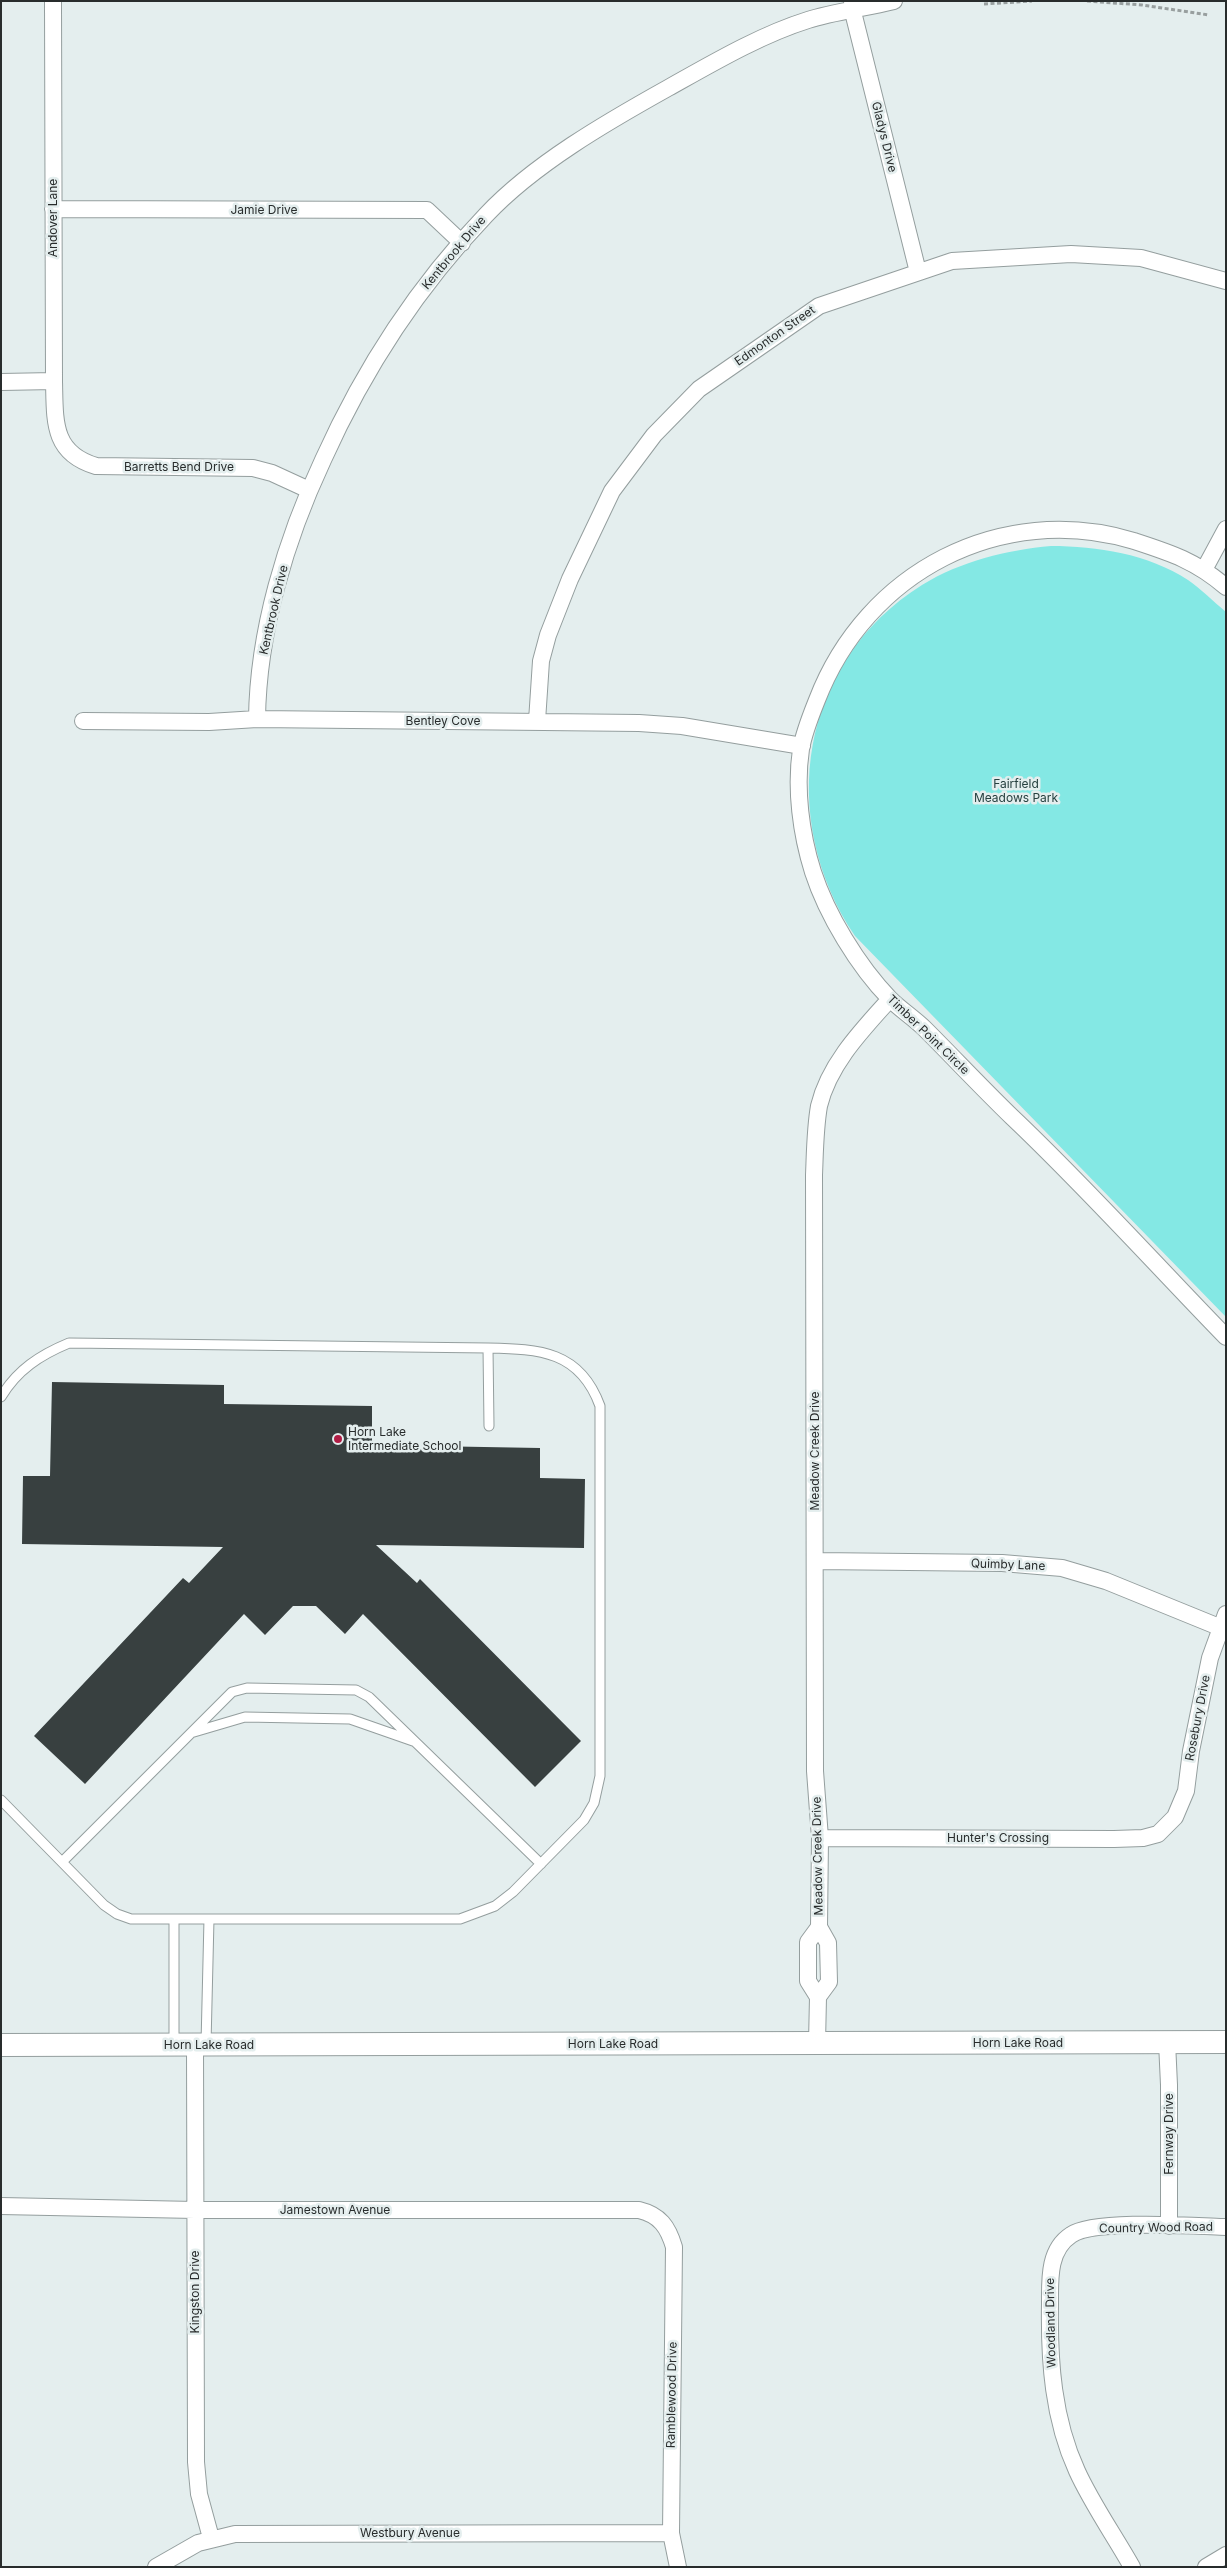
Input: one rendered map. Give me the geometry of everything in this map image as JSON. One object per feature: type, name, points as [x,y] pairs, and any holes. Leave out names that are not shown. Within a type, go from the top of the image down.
[{"type":"main road","name":"Horn Lake Road","points":[[1,2045],[1226,2042]]},
{"type":"street","name":"Andover Lane","points":[[53,1],[54,381],[55,414],[59,434]]},
{"type":"street","name":"Kentbrook Drive","points":[[257,719],[260,668],[275,595],[309,490],[345,410],[370,367],[416,298],[486,214],[536,172],[598,127],[723,57],[808,20],[852,6],[894,1]]},
{"type":"street","name":"Gladys Drive","points":[[852,6],[918,272]]},
{"type":"street","name":"Jamie Drive","points":[[53,209],[427,210],[462,243]]},
{"type":"street","name":"Edmonton Street","points":[[537,720],[541,661],[560,604],[612,491],[654,435],[699,389],[819,306],[952,261],[1071,254],[1141,258],[1226,281]]},
{"type":"street","points":[[1,382],[54,381]]},
{"type":"street","name":"Barretts Bend Drive","points":[[59,434],[64,447],[71,454],[82,462],[96,466],[253,468],[272,473],[309,490]]},
{"type":"street","name":"Timber Point Circle","points":[[1226,587],[1205,568],[1168,552],[1116,536],[1076,529],[1036,531],[984,540],[946,555],[902,582],[881,601],[849,638],[825,677],[802,746],[800,801],[803,827],[813,872],[832,918],[848,945],[890,999],[921,1025],[1226,1337]]},
{"type":"street","points":[[1205,568],[1226,529]]},
{"type":"street","name":"Bentley Cove","points":[[83,721],[257,719],[537,720],[682,726],[802,746]]},
{"type":"street","name":"Meadow Creek Drive","points":[[817,2043],[818,1997],[808,1981],[808,1942],[819,1927],[820,1838],[815,1771],[814,1175],[817,1122],[820,1106],[840,1059],[859,1033],[890,999]]},
{"type":"street","name":"Quimby Lane","points":[[816,1561],[1002,1563],[1062,1568],[1222,1621]]},
{"type":"street","name":"Rosebury Drive","points":[[1171,1822],[1186,1791],[1200,1701],[1222,1621]]},
{"type":"street","name":"Hunter's Crossing","points":[[820,1838],[1143,1838],[1158,1834],[1171,1822]]},
{"type":"street","name":"Fernway Drive","points":[[1167,2042],[1170,2085],[1170,2226]]},
{"type":"street","name":"Kingston Drive","points":[[192,2045],[196,2462],[199,2494],[211,2538]]},
{"type":"street","name":"Jamestown Avenue","points":[[1,2206],[195,2210],[638,2210],[651,2213],[665,2224]]},
{"type":"street","name":"Ramblewood Drive","points":[[665,2224],[674,2247],[671,2533],[678,2567]]},
{"type":"street","name":"Country Wood Road","points":[[1062,2244],[1070,2235],[1080,2230],[1170,2226],[1226,2227]]},
{"type":"street","name":"Woodland Drive","points":[[1062,2244],[1054,2256],[1050,2270],[1049,2351],[1052,2384],[1064,2436],[1087,2491],[1132,2567]]},
{"type":"street","name":"Westbury Avenue","points":[[156,2567],[211,2538],[235,2534],[671,2533]]},
{"type":"street","points":[[1206,2567],[1226,2555]]},
{"type":"lane","points":[[1,1397],[17,1376],[32,1362],[69,1343],[488,1348],[544,1352],[563,1358],[576,1367],[586,1379],[594,1391],[600,1406],[600,1776],[594,1803],[584,1820],[513,1892],[495,1906],[460,1919],[131,1920],[117,1914],[104,1905],[1,1800]]},
{"type":"lane","points":[[488,1348],[489,1426]]},
{"type":"lane","points":[[62,1862],[232,1692],[247,1688],[356,1690],[368,1697],[541,1864]]},
{"type":"lane","points":[[192,1732],[245,1717],[350,1720],[416,1742]]},
{"type":"lane","points":[[192,2045],[209,1919]]},
{"type":"lane","points":[[174,1920],[192,2045]]},
{"type":"path","points":[[984,4],[1032,1]]},
{"type":"path","points":[[1087,1],[1142,5],[1209,15]]},
{"type":"green space","name":"Fairfield Meadows Park","points":[[1068,546],[1122,553],[1156,564],[1188,580],[1226,612],[1226,1317],[855,936],[830,890],[815,842],[809,793],[813,745],[826,699],[849,656],[881,617],[922,585],[968,563],[1018,550]]},
{"type":"building","points":[[52,1382],[224,1385],[224,1404],[372,1406],[372,1445],[540,1448],[540,1478],[585,1479],[584,1548],[376,1545],[417,1583],[420,1579],[581,1741],[535,1787],[363,1614],[345,1634],[316,1606],[293,1606],[265,1635],[244,1614],[85,1784],[34,1736],[183,1578],[189,1583],[223,1547],[22,1544],[23,1476],[50,1476]]},
{"type":"place","name":"Horn Lake Intermediate School","points":[[338,1439]]}]
